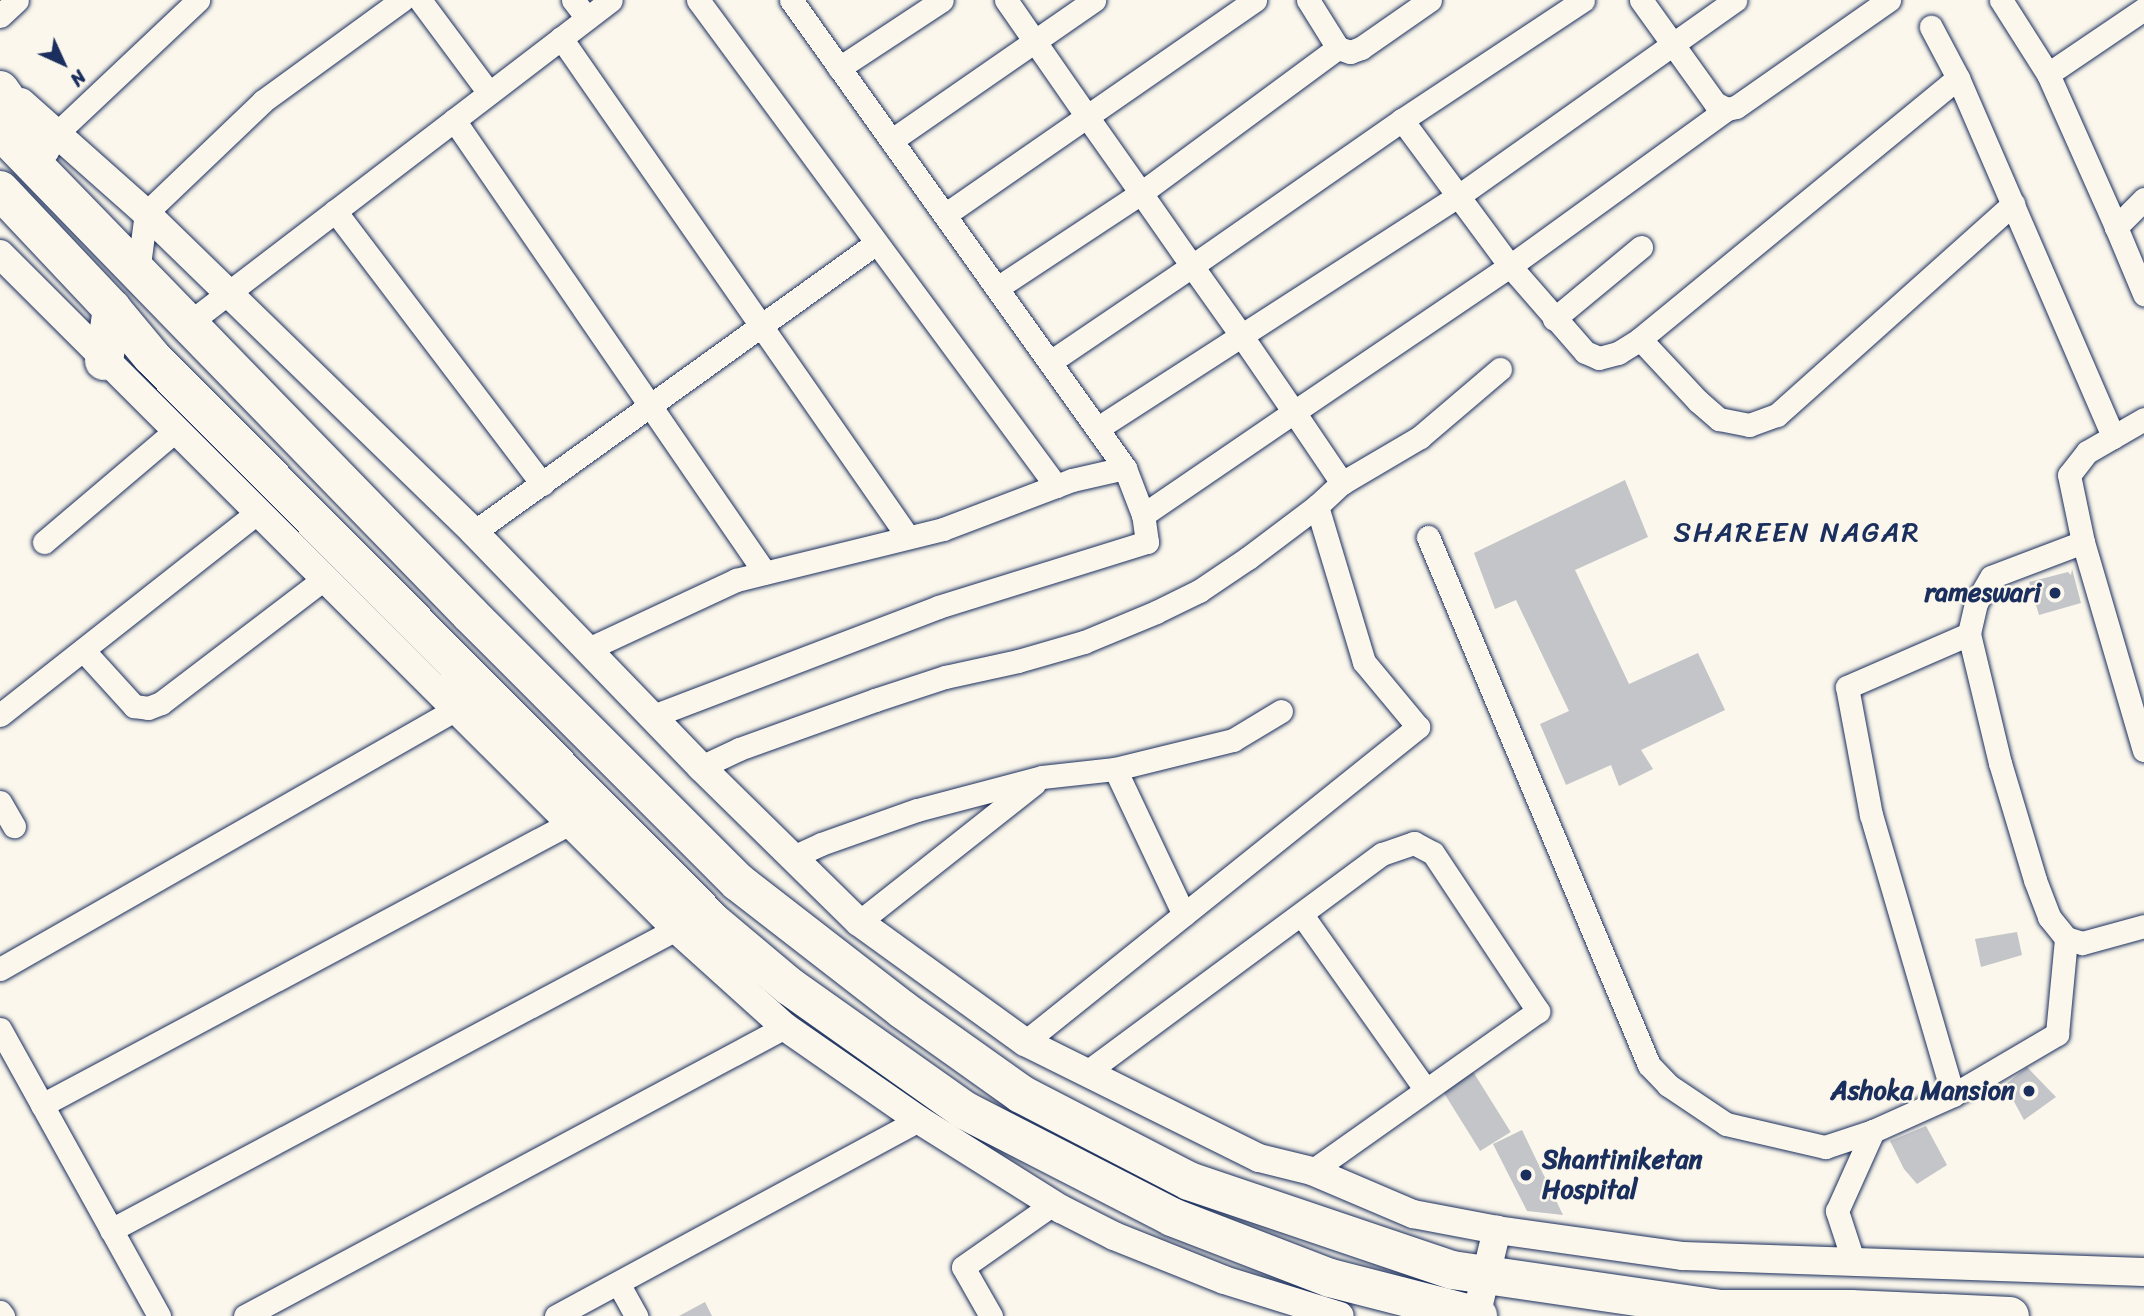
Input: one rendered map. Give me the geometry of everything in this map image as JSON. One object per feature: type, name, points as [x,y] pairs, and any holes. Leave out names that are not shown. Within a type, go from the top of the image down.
[{"type":"highway","points":[[0,90],[93,225]]},
{"type":"highway","points":[[0,130],[461,605],[738,882],[903,1010],[1021,1094],[1189,1181],[1452,1270],[1720,1309],[1851,1309],[2010,1316]]},
{"type":"highway","points":[[0,190],[112,309],[152,358],[714,923],[789,986],[964,1110],[1172,1217],[1330,1278],[1476,1316]]},
{"type":"highway","points":[[0,224],[59,252]]},
{"type":"highway","points":[[104,361],[112,309]]},
{"type":"street","points":[[0,16],[17,0]]},
{"type":"street","points":[[57,133],[198,0]]},
{"type":"street","points":[[138,272],[146,212],[263,101],[402,0]]},
{"type":"street","points":[[420,0],[489,93]]},
{"type":"street","points":[[573,0],[587,18]]},
{"type":"street","points":[[189,323],[611,0]]},
{"type":"street","points":[[698,0],[1056,486]]},
{"type":"street","points":[[653,716],[938,607],[1147,541],[1143,516],[1125,468],[791,0]]},
{"type":"street","points":[[839,68],[942,0]]},
{"type":"street","points":[[1006,0],[1342,483]]},
{"type":"street","points":[[892,140],[1094,0]]},
{"type":"street","points":[[946,214],[1255,0]]},
{"type":"street","points":[[1308,0],[1338,48],[1350,52],[1361,48],[1430,0]]},
{"type":"street","points":[[1050,362],[1402,120],[1583,0]]},
{"type":"street","points":[[1641,0],[1715,103],[1727,109]]},
{"type":"street","points":[[1098,428],[1457,197],[1735,0]]},
{"type":"street","points":[[1143,516],[1510,266],[1727,109],[1736,107],[1889,0]]},
{"type":"street","points":[[2001,0],[2048,74],[2144,294]]},
{"type":"street","points":[[2048,74],[2144,9]]},
{"type":"street","points":[[1931,27],[1958,78],[2113,437]]},
{"type":"street","points":[[561,38],[908,537]]},
{"type":"street","points":[[998,288],[1141,192],[1338,48]]},
{"type":"street","points":[[1402,120],[1510,266],[1585,352],[1599,358],[1618,353],[1640,339],[1958,78]]},
{"type":"street","points":[[0,84],[146,212],[474,532],[701,767],[859,922],[1025,1042],[1163,1113],[1259,1158],[1312,1171],[1413,1214],[1497,1230],[1683,1256],[2144,1272]]},
{"type":"street","points":[[454,120],[765,573]]},
{"type":"street","points":[[2116,227],[2144,199]]},
{"type":"street","points":[[1640,339],[1698,401],[1719,419],[1749,425],[1777,415],[2013,204]]},
{"type":"street","points":[[335,211],[542,484]]},
{"type":"street","points":[[474,532],[876,243]]},
{"type":"street","points":[[1554,319],[1641,247]]},
{"type":"street","points":[[0,254],[104,361],[676,929],[785,1027],[919,1120],[1053,1204],[1114,1236],[1224,1280],[1340,1316]]},
{"type":"street","points":[[701,767],[740,749],[875,700],[945,677],[1084,642],[1156,612],[1228,571],[1317,506],[1342,483],[1420,437],[1500,369]]},
{"type":"street","points":[[2144,419],[2087,452],[2069,475],[2083,542],[2144,750]]},
{"type":"street","points":[[44,542],[176,430]]},
{"type":"street","points":[[586,650],[736,580],[943,528],[1056,486],[1125,468]]},
{"type":"street","points":[[1025,1042],[1418,727],[1364,662],[1317,506]]},
{"type":"street","points":[[0,715],[258,512]]},
{"type":"street","points":[[1428,537],[1650,1065],[1668,1085],[1726,1124],[1825,1147],[1873,1131],[1953,1096],[2057,1034],[2066,938]]},
{"type":"street","points":[[2083,542],[1992,577],[1976,603],[1969,634],[2000,763],[2035,880],[2049,917],[2066,938],[2082,943],[2144,926]]},
{"type":"street","points":[[83,650],[134,706],[148,708],[161,703],[325,579]]},
{"type":"street","points":[[1953,1096],[1871,815],[1847,687],[1969,634]]},
{"type":"street","points":[[0,969],[456,709]]},
{"type":"street","points":[[792,858],[821,844],[917,810],[1042,777],[1115,769],[1233,740],[1281,711]]},
{"type":"street","points":[[1115,769],[1184,915]]},
{"type":"street","points":[[859,922],[1042,777]]},
{"type":"street","points":[[0,802],[14,826]]},
{"type":"street","points":[[42,1105],[570,823]]},
{"type":"street","points":[[1087,1072],[1382,854],[1415,843],[1433,853],[1538,1011],[1312,1171]]},
{"type":"street","points":[[1302,915],[1425,1089]]},
{"type":"street","points":[[111,1230],[676,929]]},
{"type":"street","points":[[245,1316],[785,1027]]},
{"type":"street","points":[[0,1029],[159,1316]]},
{"type":"street","points":[[556,1316],[919,1120]]},
{"type":"street","points":[[1853,1260],[1837,1211],[1873,1131]]},
{"type":"street","points":[[990,1316],[963,1266],[1053,1204]]},
{"type":"street","points":[[1476,1316],[1497,1230]]},
{"type":"street","points":[[618,1283],[636,1316]]},
{"type":"building","points":[[1625,480],[1648,537],[1575,570],[1629,684],[1698,653],[1725,710],[1641,750],[1653,769],[1619,786],[1611,765],[1566,785],[1540,724],[1569,711],[1516,600],[1495,609],[1474,553]]},
{"type":"building","name":"rameswari","points":[[2072,569],[2081,603],[2039,615],[2029,582],[2068,572],[2071,575]]},
{"type":"building","points":[[2017,932],[2022,955],[1981,967],[1975,939]]},
{"type":"building","name":"Ashoka Mansion","points":[[2027,1067],[2056,1097],[2024,1120],[2005,1085]]},
{"type":"building","points":[[1472,1070],[1511,1132],[1480,1151],[1441,1089]]},
{"type":"building","points":[[1926,1126],[1947,1165],[1917,1184],[1904,1169],[1890,1141]]},
{"type":"building","points":[[1522,1130],[1563,1215],[1527,1211],[1493,1144]]},
{"type":"building","points":[[705,1302],[712,1316],[679,1316]]},
{"type":"place","name":"rameswari","points":[[2055,593]]},
{"type":"place","name":"Ashoka Mansion","points":[[2029,1091]]},
{"type":"place","name":"Shantiniketan Hospital","points":[[1526,1175]]},
{"type":"district","name":"SHAREEN NAGAR","points":[[1797,532]]}]
